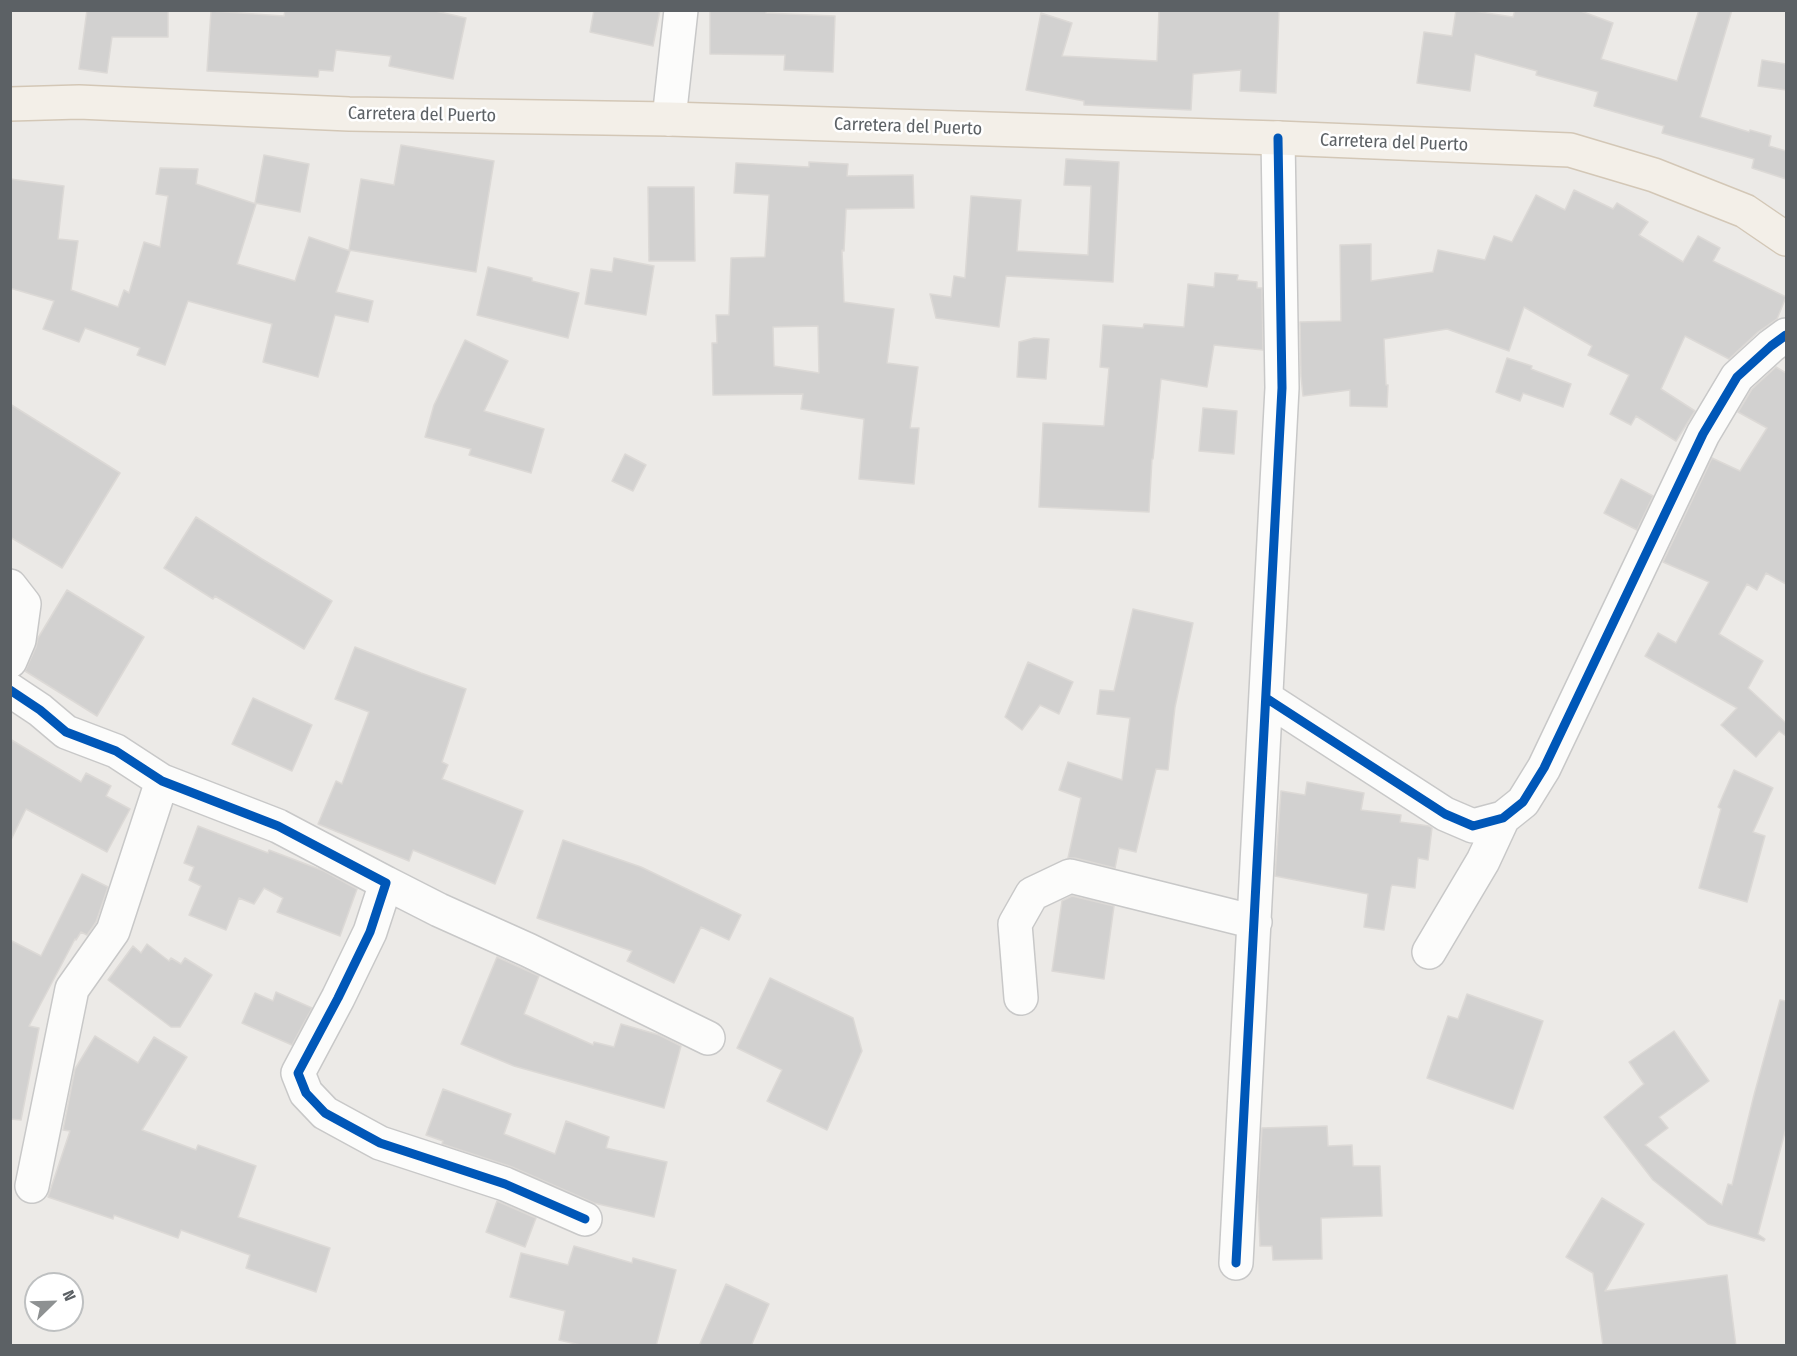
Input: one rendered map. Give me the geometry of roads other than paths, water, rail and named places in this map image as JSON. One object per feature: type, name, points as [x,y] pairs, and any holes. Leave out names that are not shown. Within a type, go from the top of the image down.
[{"type":"main road","name":"Carretera del Puerto","points":[[10,104],[79,102],[349,114],[669,119],[1278,138],[1570,150],[1654,175],[1745,210],[1786,239]]},
{"type":"street","points":[[669,119],[681,10]]},
{"type":"street","points":[[1236,1263],[1282,388],[1278,138]]},
{"type":"street","points":[[1266,698],[1446,814],[1473,826],[1503,818],[1524,802],[1544,768],[1704,434],[1737,377],[1786,335]]},
{"type":"street","points":[[10,586],[24,604],[20,640],[10,661]]},
{"type":"street","points":[[10,690],[40,710],[66,732],[117,751],[162,781],[278,826],[439,910],[528,950],[708,1038]]},
{"type":"street","points":[[32,1186],[72,989],[113,931],[162,781]]},
{"type":"street","points":[[1429,952],[1483,861],[1503,818]]},
{"type":"street","points":[[1021,998],[1014,924],[1032,894],[1070,876],[1254,922]]},
{"type":"street","points":[[386,883],[370,932],[338,999],[298,1073],[306,1093],[324,1113],[380,1143],[505,1184],[585,1220]]}]
